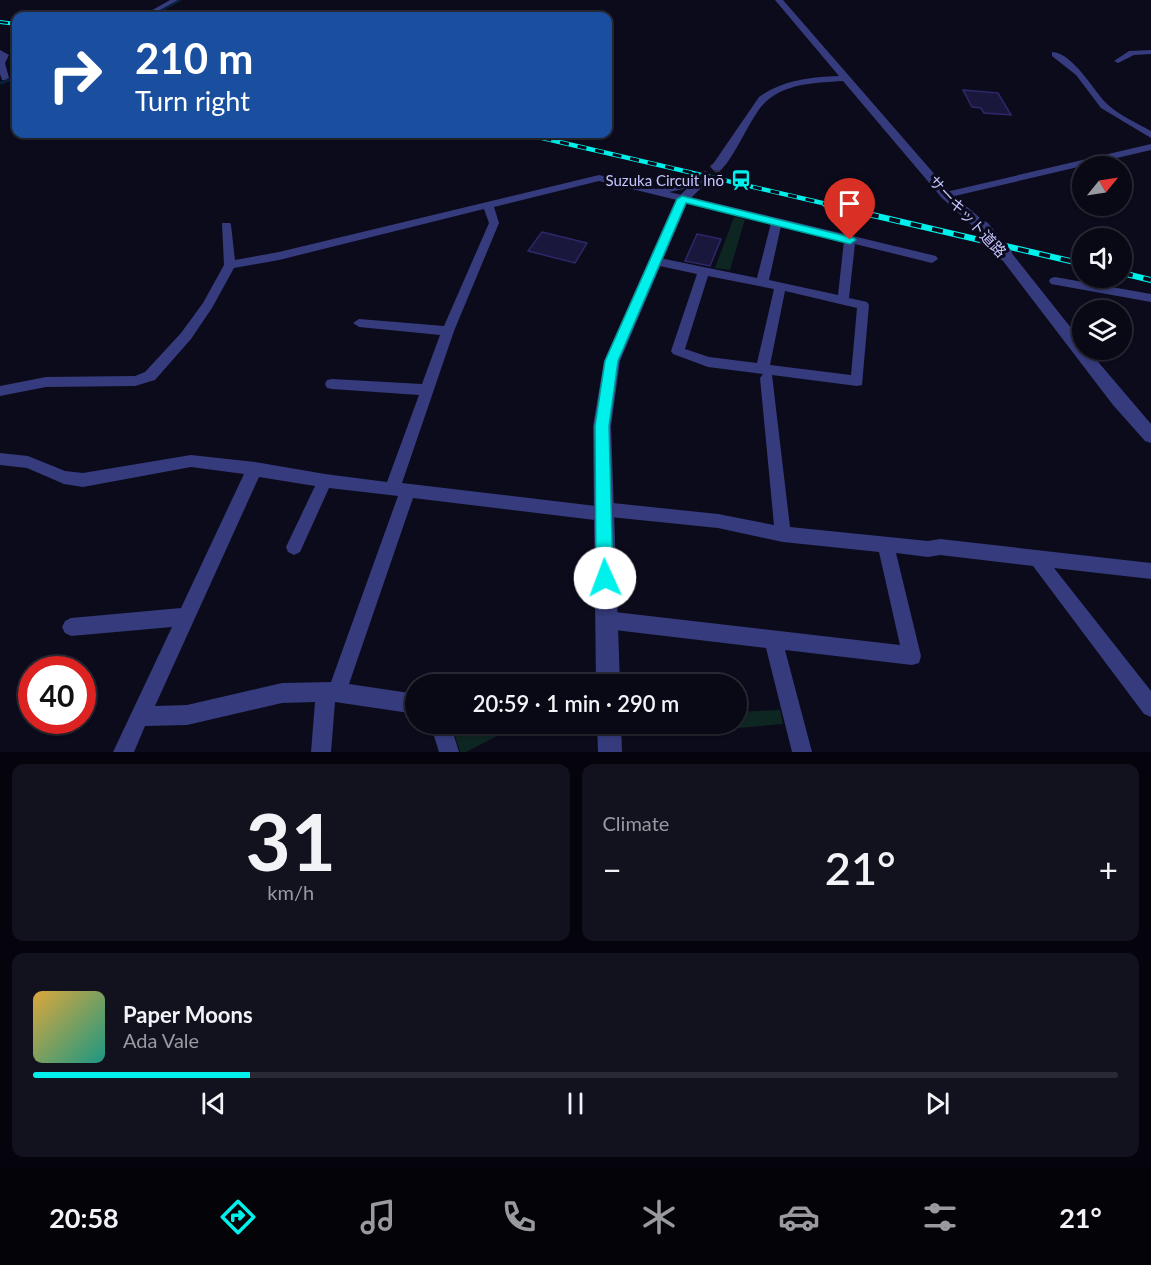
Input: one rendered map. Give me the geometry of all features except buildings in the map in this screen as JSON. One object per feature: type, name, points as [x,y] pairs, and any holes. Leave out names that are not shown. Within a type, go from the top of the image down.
[{"type":"street","points":[[152,12],[175,0]]},
{"type":"street","name":"サーキット道路","points":[[779,0],[946,195],[983,228],[1119,400],[1151,436]]},
{"type":"street","points":[[0,52],[4,55],[1,63],[3,79]]},
{"type":"street","points":[[1118,61],[1132,53],[1151,52]]},
{"type":"street","points":[[1055,54],[1079,73],[1104,106],[1151,135]]},
{"type":"street","points":[[717,167],[728,156],[755,106],[765,96],[797,83],[848,78]]},
{"type":"street","points":[[946,195],[1151,147]]},
{"type":"street","points":[[230,265],[279,256],[599,178],[932,259]]},
{"type":"street","points":[[654,192],[700,183]]},
{"type":"street","points":[[608,674],[602,426],[612,361],[682,199],[700,183]]},
{"type":"street","points":[[321,752],[332,692],[400,491],[427,390],[448,331],[494,223],[488,204]]},
{"type":"street","points":[[762,283],[777,222]]},
{"type":"street","points":[[0,390],[46,382],[135,381],[150,376],[186,336],[208,305],[230,265],[226,225]]},
{"type":"street","points":[[843,300],[850,240]]},
{"type":"street","points":[[655,261],[704,271],[762,283],[780,288],[843,300],[863,305],[857,381],[765,374],[708,362],[678,351],[704,271]]},
{"type":"street","points":[[1055,281],[1151,298]]},
{"type":"street","points":[[780,288],[765,374],[783,534]]},
{"type":"street","points":[[359,323],[448,331]]},
{"type":"street","points":[[332,384],[427,390]]},
{"type":"street","points":[[0,459],[28,462],[64,477],[83,480],[191,461],[255,468],[325,481],[400,491],[718,522],[783,534],[928,549],[940,547],[1151,571]]},
{"type":"street","points":[[123,752],[255,468]]},
{"type":"street","points":[[294,547],[325,481]]},
{"type":"street","points":[[606,620],[912,656],[886,545]]},
{"type":"street","points":[[1040,560],[1042,566],[1151,707]]},
{"type":"street","points":[[71,627],[184,617]]},
{"type":"street","points":[[773,640],[802,752]]},
{"type":"street","points":[[139,716],[188,715],[282,693],[332,692],[405,702]]},
{"type":"street","points":[[443,734],[449,752]]},
{"type":"street","points":[[609,734],[610,752]]},
{"type":"green space","points":[[734,217],[745,219],[730,270],[715,268]]},
{"type":"green space","points":[[780,710],[783,724],[747,727],[747,712]]},
{"type":"green space","points":[[454,734],[501,734],[466,752],[460,752]]},
{"type":"waterway","points":[[158,12],[180,0]]},
{"type":"waterway","points":[[0,83],[12,79]]},
{"type":"tunnel","points":[[701,182],[717,167]]},
{"type":"railway","points":[[0,22],[12,24]]},
{"type":"railway","points":[[542,138],[831,205]]},
{"type":"railway","points":[[825,204],[1072,261]]},
{"type":"railway","points":[[1132,275],[1151,280]]},
{"type":"place","name":"Suzuka Circuit Inō","points":[[741,180]]},
{"type":"route","points":[[605,578],[602,426],[612,361],[622,333],[682,199],[850,240]]}]
